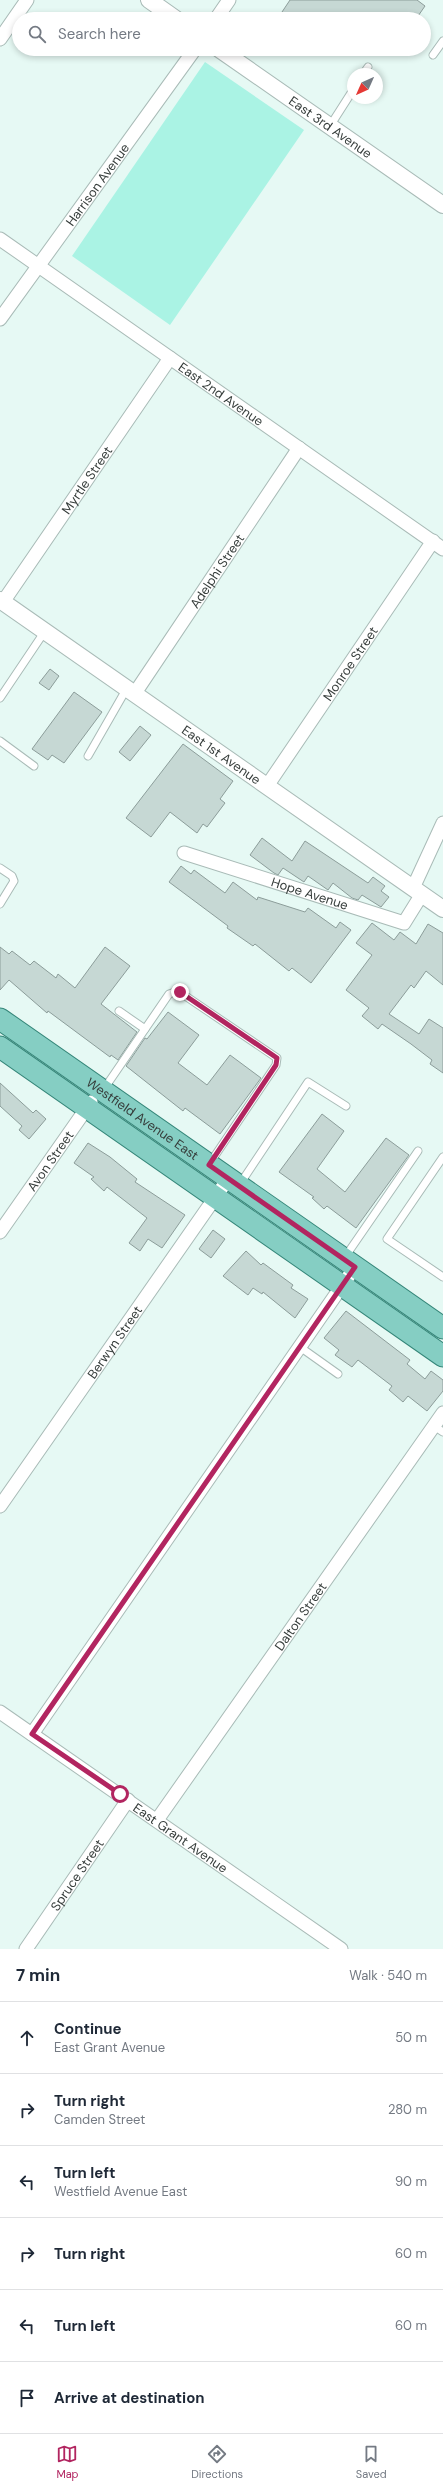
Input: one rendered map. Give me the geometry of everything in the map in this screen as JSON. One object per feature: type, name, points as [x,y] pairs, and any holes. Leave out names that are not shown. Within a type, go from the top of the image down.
[{"type":"main road","name":"Westfield Avenue East","points":[[0,1019],[443,1328]]},
{"type":"main road","name":"Westfield Avenue East","points":[[0,1047],[443,1356]]},
{"type":"street","points":[[19,12],[27,0]]},
{"type":"street","points":[[148,0],[166,12]]},
{"type":"street","points":[[221,12],[229,0]]},
{"type":"street","points":[[0,39],[12,22]]},
{"type":"street","name":"Harrison Avenue","points":[[0,320],[190,56]]},
{"type":"street","name":"East 3rd Avenue","points":[[229,56],[443,205]]},
{"type":"street","name":"East 2nd Avenue","points":[[0,239],[438,545]]},
{"type":"street","name":"Myrtle Street","points":[[2,601],[170,358]]},
{"type":"street","name":"Adelphi Street","points":[[131,691],[299,448]]},
{"type":"street","name":"Monroe Street","points":[[267,786],[438,545]]},
{"type":"street","name":"East 1st Avenue","points":[[2,601],[443,909]]},
{"type":"street","points":[[418,891],[443,823]]},
{"type":"street","name":"Hope Avenue","points":[[184,853],[404,923],[418,891]]},
{"type":"street","name":"Avon Street","points":[[0,1232],[101,1090]]},
{"type":"street","name":"Berwyn Street","points":[[0,1506],[215,1197],[233,1182]]},
{"type":"street","points":[[32,1734],[342,1286],[349,1263]]},
{"type":"street","name":"Dalton Street","points":[[157,1820],[439,1429],[443,1413]]},
{"type":"street","name":"East Grant Avenue","points":[[0,1712],[341,1949]]},
{"type":"street","name":"Spruce Street","points":[[26,1949],[128,1800]]},
{"type":"lane","points":[[433,54],[443,41]]},
{"type":"lane","points":[[330,126],[347,99]]},
{"type":"lane","points":[[0,698],[45,631]]},
{"type":"lane","points":[[88,756],[131,691]]},
{"type":"lane","points":[[0,741],[34,766]]},
{"type":"lane","points":[[0,868],[12,876],[14,881],[0,904]]},
{"type":"lane","points":[[101,1090],[122,1063],[169,994],[180,992],[277,1058],[276,1065],[209,1165]]},
{"type":"lane","points":[[119,1012],[145,1029]]},
{"type":"lane","points":[[233,1182],[308,1082],[346,1106]]},
{"type":"lane","points":[[349,1263],[418,1151]]},
{"type":"lane","points":[[443,1157],[387,1239],[443,1277]]},
{"type":"lane","points":[[300,1347],[338,1374]]},
{"type":"green space","points":[[205,62],[304,130],[170,325],[72,256]]},
{"type":"building","points":[[290,0],[417,0],[425,6],[421,12],[282,12]]},
{"type":"building","points":[[50,669],[59,676],[49,690],[39,683]]},
{"type":"building","points":[[74,692],[102,712],[64,763],[52,755],[48,760],[32,749]]},
{"type":"building","points":[[140,726],[151,735],[130,761],[119,752]]},
{"type":"building","points":[[183,744],[233,781],[220,799],[225,803],[207,827],[203,824],[197,833],[170,812],[151,837],[126,818]]},
{"type":"building","points":[[262,838],[292,861],[305,841],[368,883],[373,877],[385,886],[381,891],[389,897],[381,907],[362,895],[358,900],[352,898],[333,883],[328,890],[308,876],[304,882],[283,868],[278,875],[250,855]]},
{"type":"building","points":[[181,866],[191,874],[194,870],[225,893],[233,882],[257,900],[258,897],[305,912],[308,908],[336,928],[340,922],[351,930],[311,983],[292,968],[289,971],[255,944],[253,946],[227,928],[228,926],[169,882]]},
{"type":"building","points":[[372,923],[394,940],[400,932],[416,944],[428,924],[443,933],[443,985],[426,971],[414,988],[411,985],[389,1014],[419,1034],[429,1019],[443,1028],[443,1073],[430,1064],[432,1060],[411,1044],[382,1024],[378,1029],[362,1016],[369,1008],[346,990],[372,955],[356,943]]},
{"type":"building","points":[[0,947],[9,954],[12,951],[30,965],[34,961],[56,978],[58,974],[75,988],[105,947],[130,966],[101,1004],[137,1032],[118,1060],[111,1055],[110,1057],[48,1011],[47,1013],[9,980],[0,990]]},
{"type":"building","points":[[168,1012],[199,1035],[178,1063],[207,1085],[230,1055],[261,1078],[220,1134],[185,1108],[183,1111],[126,1066],[145,1038],[147,1039]]},
{"type":"building","points":[[0,1083],[33,1113],[36,1110],[46,1119],[29,1139],[19,1130],[22,1126],[0,1106]]},
{"type":"building","points":[[322,1114],[344,1131],[317,1169],[345,1192],[386,1138],[409,1155],[356,1228],[327,1206],[324,1209],[312,1198],[314,1197],[279,1172]]},
{"type":"building","points":[[88,1143],[110,1157],[137,1179],[135,1182],[185,1215],[162,1248],[148,1239],[140,1251],[129,1243],[147,1218],[107,1187],[104,1191],[91,1179],[94,1177],[74,1163]]},
{"type":"building","points":[[213,1230],[225,1239],[211,1258],[199,1249]]},
{"type":"building","points":[[246,1251],[261,1265],[263,1263],[293,1285],[291,1288],[308,1299],[295,1318],[263,1292],[262,1294],[253,1288],[248,1295],[223,1276]]},
{"type":"building","points":[[346,1311],[410,1360],[407,1364],[425,1379],[431,1371],[443,1380],[443,1391],[427,1411],[408,1396],[403,1402],[389,1390],[392,1386],[358,1360],[352,1367],[335,1355],[339,1350],[324,1338]]},
{"type":"route","points":[[120,1794],[32,1734],[355,1267],[209,1165],[278,1061],[277,1058],[180,992]]}]
